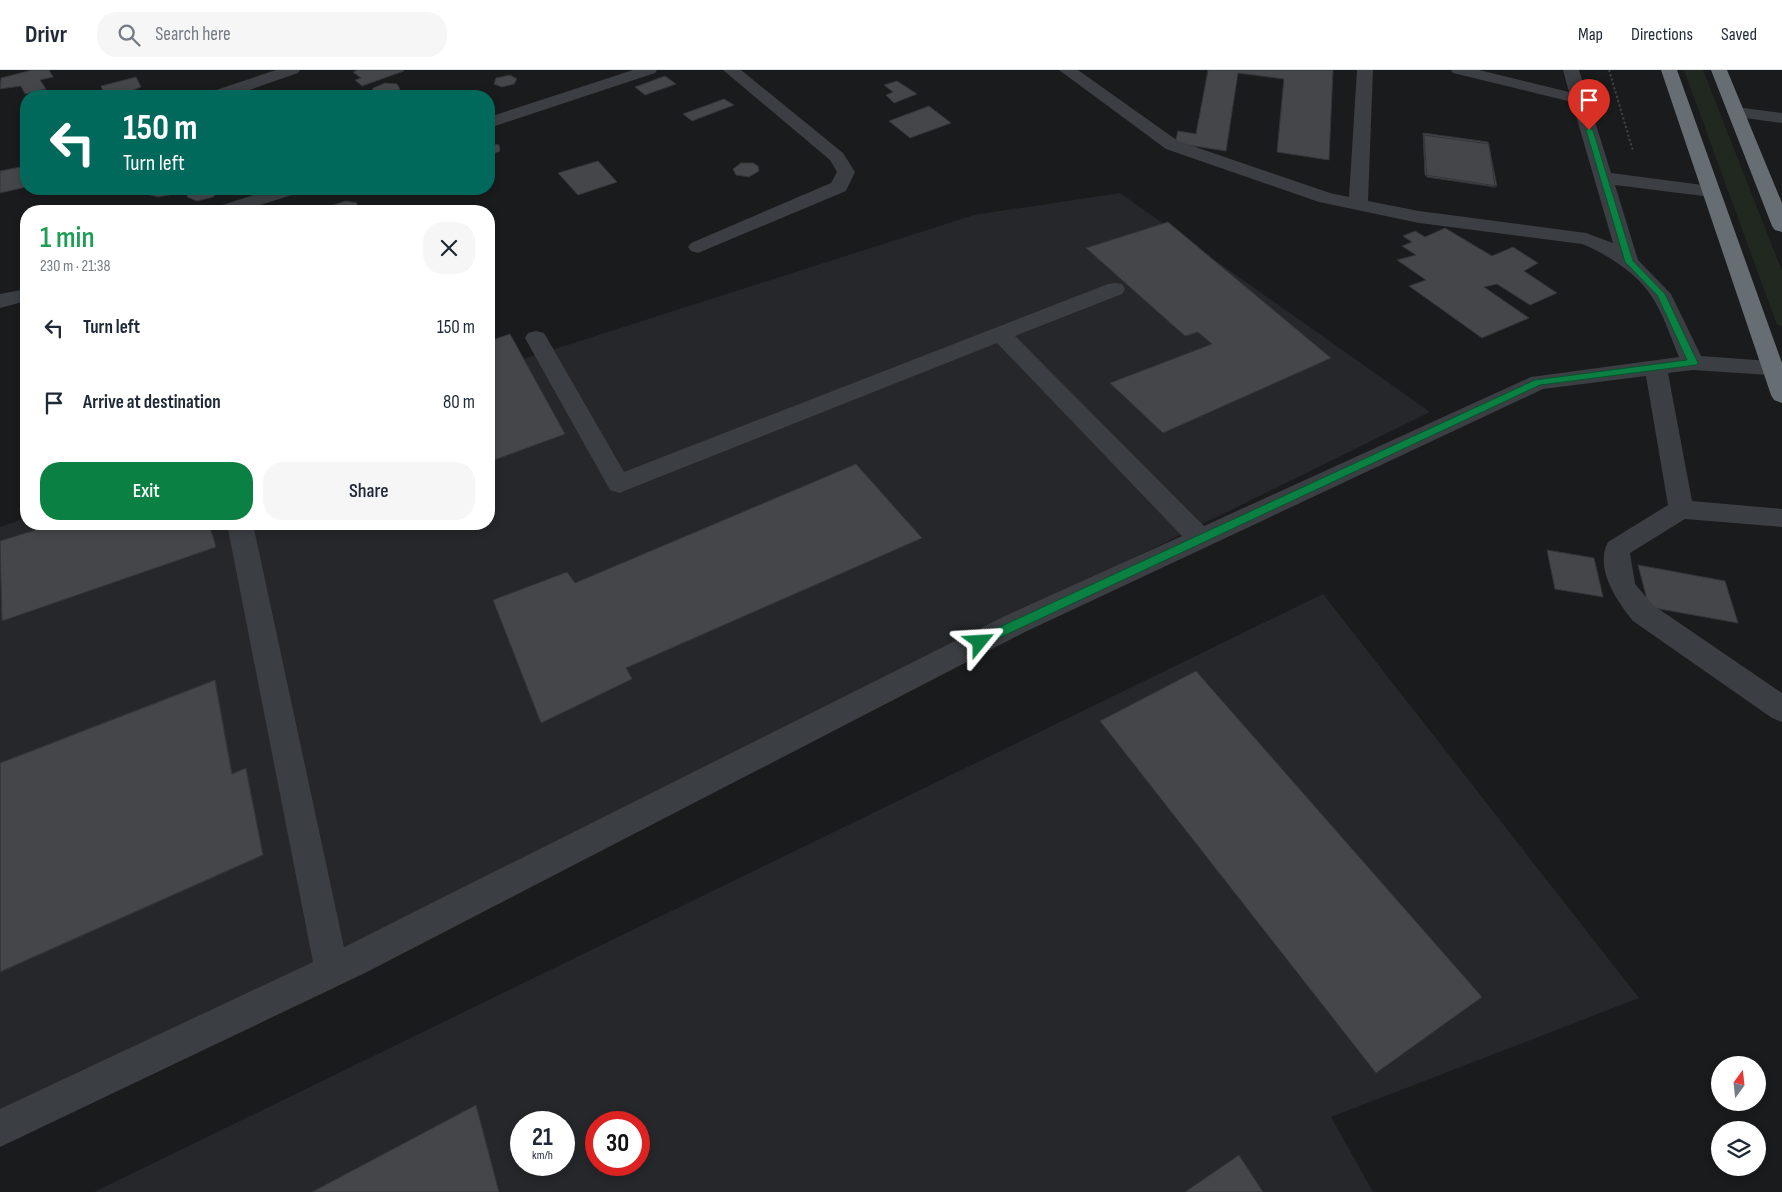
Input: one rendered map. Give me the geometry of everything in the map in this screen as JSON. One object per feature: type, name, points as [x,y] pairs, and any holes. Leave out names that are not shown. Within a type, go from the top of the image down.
[{"type":"highway","points":[[1669,70],[1711,191],[1777,368],[1782,395]]},
{"type":"highway","points":[[1719,70],[1782,226]]},
{"type":"street","points":[[234,90],[292,70]]},
{"type":"street","points":[[495,121],[649,70]]},
{"type":"street","points":[[698,247],[839,187],[846,172],[837,157],[731,70]]},
{"type":"street","points":[[1067,70],[1172,145],[1326,198],[1419,217],[1586,239],[1609,248],[1629,262],[1661,294],[1693,363]]},
{"type":"street","points":[[1358,204],[1364,70]]},
{"type":"street","points":[[1459,70],[1579,99]]},
{"type":"street","points":[[1571,70],[1629,262]]},
{"type":"street","points":[[1736,112],[1782,118]]},
{"type":"street","points":[[1604,178],[1711,191]]},
{"type":"street","points":[[242,205],[272,195]]},
{"type":"street","points":[[536,338],[619,484],[1115,289]]},
{"type":"street","points":[[0,301],[20,296]]},
{"type":"street","points":[[1001,334],[1200,538]]},
{"type":"street","points":[[0,1128],[332,971],[1014,624],[1538,382],[1693,363],[1777,368]]},
{"type":"street","points":[[1656,368],[1681,508]]},
{"type":"street","points":[[1782,518],[1681,508],[1617,549],[1618,575],[1626,594],[1642,612],[1782,709]]},
{"type":"street","points":[[241,530],[332,971]]},
{"type":"shaded area","points":[[1684,70],[1703,70],[1782,271],[1782,326],[1777,325]]},
{"type":"shaded area","points":[[1120,193],[1430,412],[0,1116],[0,527],[20,520],[20,530],[495,530],[495,368],[974,215]]},
{"type":"shaded area","points":[[1323,594],[1639,998],[1331,1117],[1373,1192],[94,1192]]},
{"type":"building","points":[[32,70],[49,70],[53,77],[40,80],[46,89],[42,90],[23,90],[21,86],[0,89],[1,78]]},
{"type":"building","points":[[358,70],[404,71],[362,86],[355,80],[361,78],[353,72]]},
{"type":"building","points":[[1208,70],[1333,70],[1329,160],[1277,152],[1284,79],[1238,73],[1226,151],[1175,143],[1178,131],[1196,134]]},
{"type":"building","points":[[510,75],[517,79],[514,84],[502,87],[494,84],[496,78]]},
{"type":"building","points":[[665,76],[676,84],[645,95],[635,87]]},
{"type":"building","points":[[136,77],[141,87],[134,90],[103,90],[101,86]]},
{"type":"building","points":[[897,81],[917,94],[894,103],[886,95],[893,92],[884,85]]},
{"type":"building","points":[[385,83],[397,84],[400,89],[372,90]]},
{"type":"building","points":[[724,99],[734,105],[692,121],[683,114]]},
{"type":"building","points":[[929,106],[951,123],[910,138],[889,121]]},
{"type":"building","points":[[1423,133],[1488,142],[1497,186],[1425,175]]},
{"type":"building","points":[[1424,135],[1489,144],[1495,187],[1427,177]]},
{"type":"building","points":[[495,144],[499,145],[500,151],[495,153]]},
{"type":"building","points":[[598,161],[617,182],[578,195],[558,173]]},
{"type":"building","points":[[741,163],[753,163],[758,166],[759,171],[749,177],[736,175],[733,169]]},
{"type":"building","points":[[20,167],[20,188],[0,193],[0,171]]},
{"type":"building","points":[[150,195],[169,195],[158,197]]},
{"type":"building","points":[[188,195],[215,195],[197,201],[187,197]]},
{"type":"building","points":[[346,201],[357,203],[357,205],[333,205]]},
{"type":"building","points":[[1168,222],[1331,358],[1163,433],[1110,383],[1212,344],[1198,332],[1185,336],[1086,248]]},
{"type":"building","points":[[1445,228],[1492,256],[1513,247],[1538,263],[1524,271],[1557,293],[1530,305],[1497,284],[1484,287],[1529,318],[1482,338],[1409,286],[1426,280],[1397,260],[1416,255],[1402,246],[1412,242],[1403,236],[1415,231],[1425,237]]},
{"type":"building","points":[[510,334],[565,434],[495,460],[495,339]]},
{"type":"building","points":[[856,464],[922,538],[626,668],[632,679],[541,723],[493,600],[567,572],[575,583]]},
{"type":"building","points":[[36,530],[211,530],[216,547],[2,621],[0,541]]},
{"type":"building","points":[[1547,550],[1594,558],[1603,597],[1555,589]]},
{"type":"building","points":[[1638,565],[1725,581],[1738,623],[1649,607]]},
{"type":"building","points":[[1196,671],[1482,997],[1376,1073],[1100,721]]},
{"type":"building","points":[[215,680],[232,774],[246,768],[263,855],[0,972],[0,763]]},
{"type":"building","points":[[215,680],[232,774],[246,768],[263,855],[0,972],[0,763]]},
{"type":"building","points":[[476,1105],[499,1192],[312,1192]]},
{"type":"building","points":[[1239,1155],[1263,1192],[1185,1192]]},
{"type":"route","points":[[980,642],[1014,624],[1538,382],[1693,363],[1661,294],[1629,262],[1589,130]]}]
